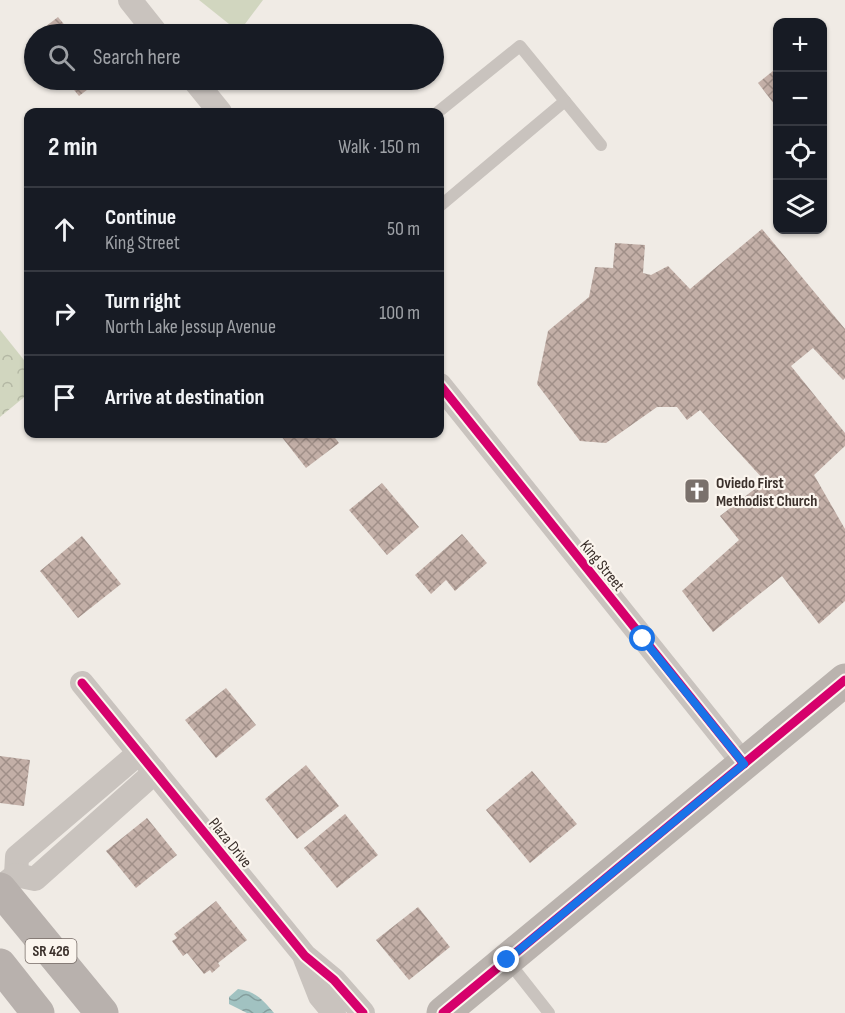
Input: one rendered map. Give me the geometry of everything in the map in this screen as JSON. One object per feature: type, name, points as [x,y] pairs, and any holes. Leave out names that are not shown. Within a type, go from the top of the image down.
[{"type":"main road","name":"SR 426","points":[[5,884],[102,1013]]},
{"type":"main road","name":"SR 426","points":[[0,965],[38,1013]]},
{"type":"street","points":[[130,0],[150,24]]},
{"type":"street","points":[[202,90],[217,108]]},
{"type":"street","name":"King Street","points":[[444,390],[744,764]]},
{"type":"street","points":[[443,1013],[845,680]]},
{"type":"street","name":"Plaza Drive","points":[[82,683],[304,956],[334,980],[363,1013]]},
{"type":"street","points":[[5,884],[17,857],[139,753]]},
{"type":"street","points":[[5,884],[35,879],[155,772]]},
{"type":"street","name":"Plaza Drive","points":[[304,956],[320,996],[334,1013]]},
{"type":"lane","points":[[443,108],[520,46],[601,145]]},
{"type":"lane","points":[[444,203],[565,101]]},
{"type":"lane","points":[[507,960],[549,1013]]},
{"type":"green space","points":[[199,0],[263,0],[245,24],[229,24]]},
{"type":"green space","points":[[0,330],[24,360],[24,397],[0,417]]},
{"type":"water","points":[[238,989],[258,997],[274,1013],[247,1013],[229,1004],[229,997]]},
{"type":"building","points":[[58,17],[64,24],[49,24]]},
{"type":"building","points":[[773,71],[773,102],[758,83]]},
{"type":"building","points":[[74,90],[87,90],[79,96]]},
{"type":"building","points":[[762,229],[845,329],[845,378],[843,380],[813,348],[791,366],[845,433],[845,446],[814,475],[845,529],[845,601],[819,624],[782,576],[713,632],[682,591],[739,540],[720,516],[765,481],[700,410],[687,420],[677,407],[657,407],[606,443],[580,441],[537,384],[548,331],[589,297],[595,267],[613,268],[615,243],[645,245],[643,273],[651,275],[668,266],[690,289]]},
{"type":"building","points":[[283,438],[335,438],[339,443],[306,468]]},
{"type":"building","points":[[382,483],[419,527],[387,555],[349,510]]},
{"type":"building","points":[[462,534],[487,563],[455,591],[446,580],[431,594],[415,575]]},
{"type":"building","points":[[82,536],[121,584],[78,618],[40,571]]},
{"type":"building","points":[[226,688],[256,725],[216,758],[185,720]]},
{"type":"building","points":[[0,756],[30,760],[24,806],[0,803]]},
{"type":"building","points":[[306,765],[339,806],[297,839],[265,799]]},
{"type":"building","points":[[532,771],[577,824],[530,863],[486,810]]},
{"type":"building","points":[[345,814],[378,855],[337,888],[304,848]]},
{"type":"building","points":[[147,818],[177,855],[136,888],[106,851]]},
{"type":"building","points":[[216,901],[247,940],[218,963],[220,966],[212,973],[210,970],[204,974],[187,953],[183,956],[172,941],[177,938],[174,934]]},
{"type":"building","points":[[418,907],[450,947],[409,980],[376,940]]},
{"type":"cycle path","points":[[444,390],[744,764]]},
{"type":"cycle path","points":[[443,1013],[845,680]]},
{"type":"cycle path","points":[[82,683],[305,956],[334,980],[363,1013]]},
{"type":"place","name":"Oviedo First Methodist Church","points":[[697,491]]},
{"type":"route","points":[[507,960],[744,764],[643,639]]}]
